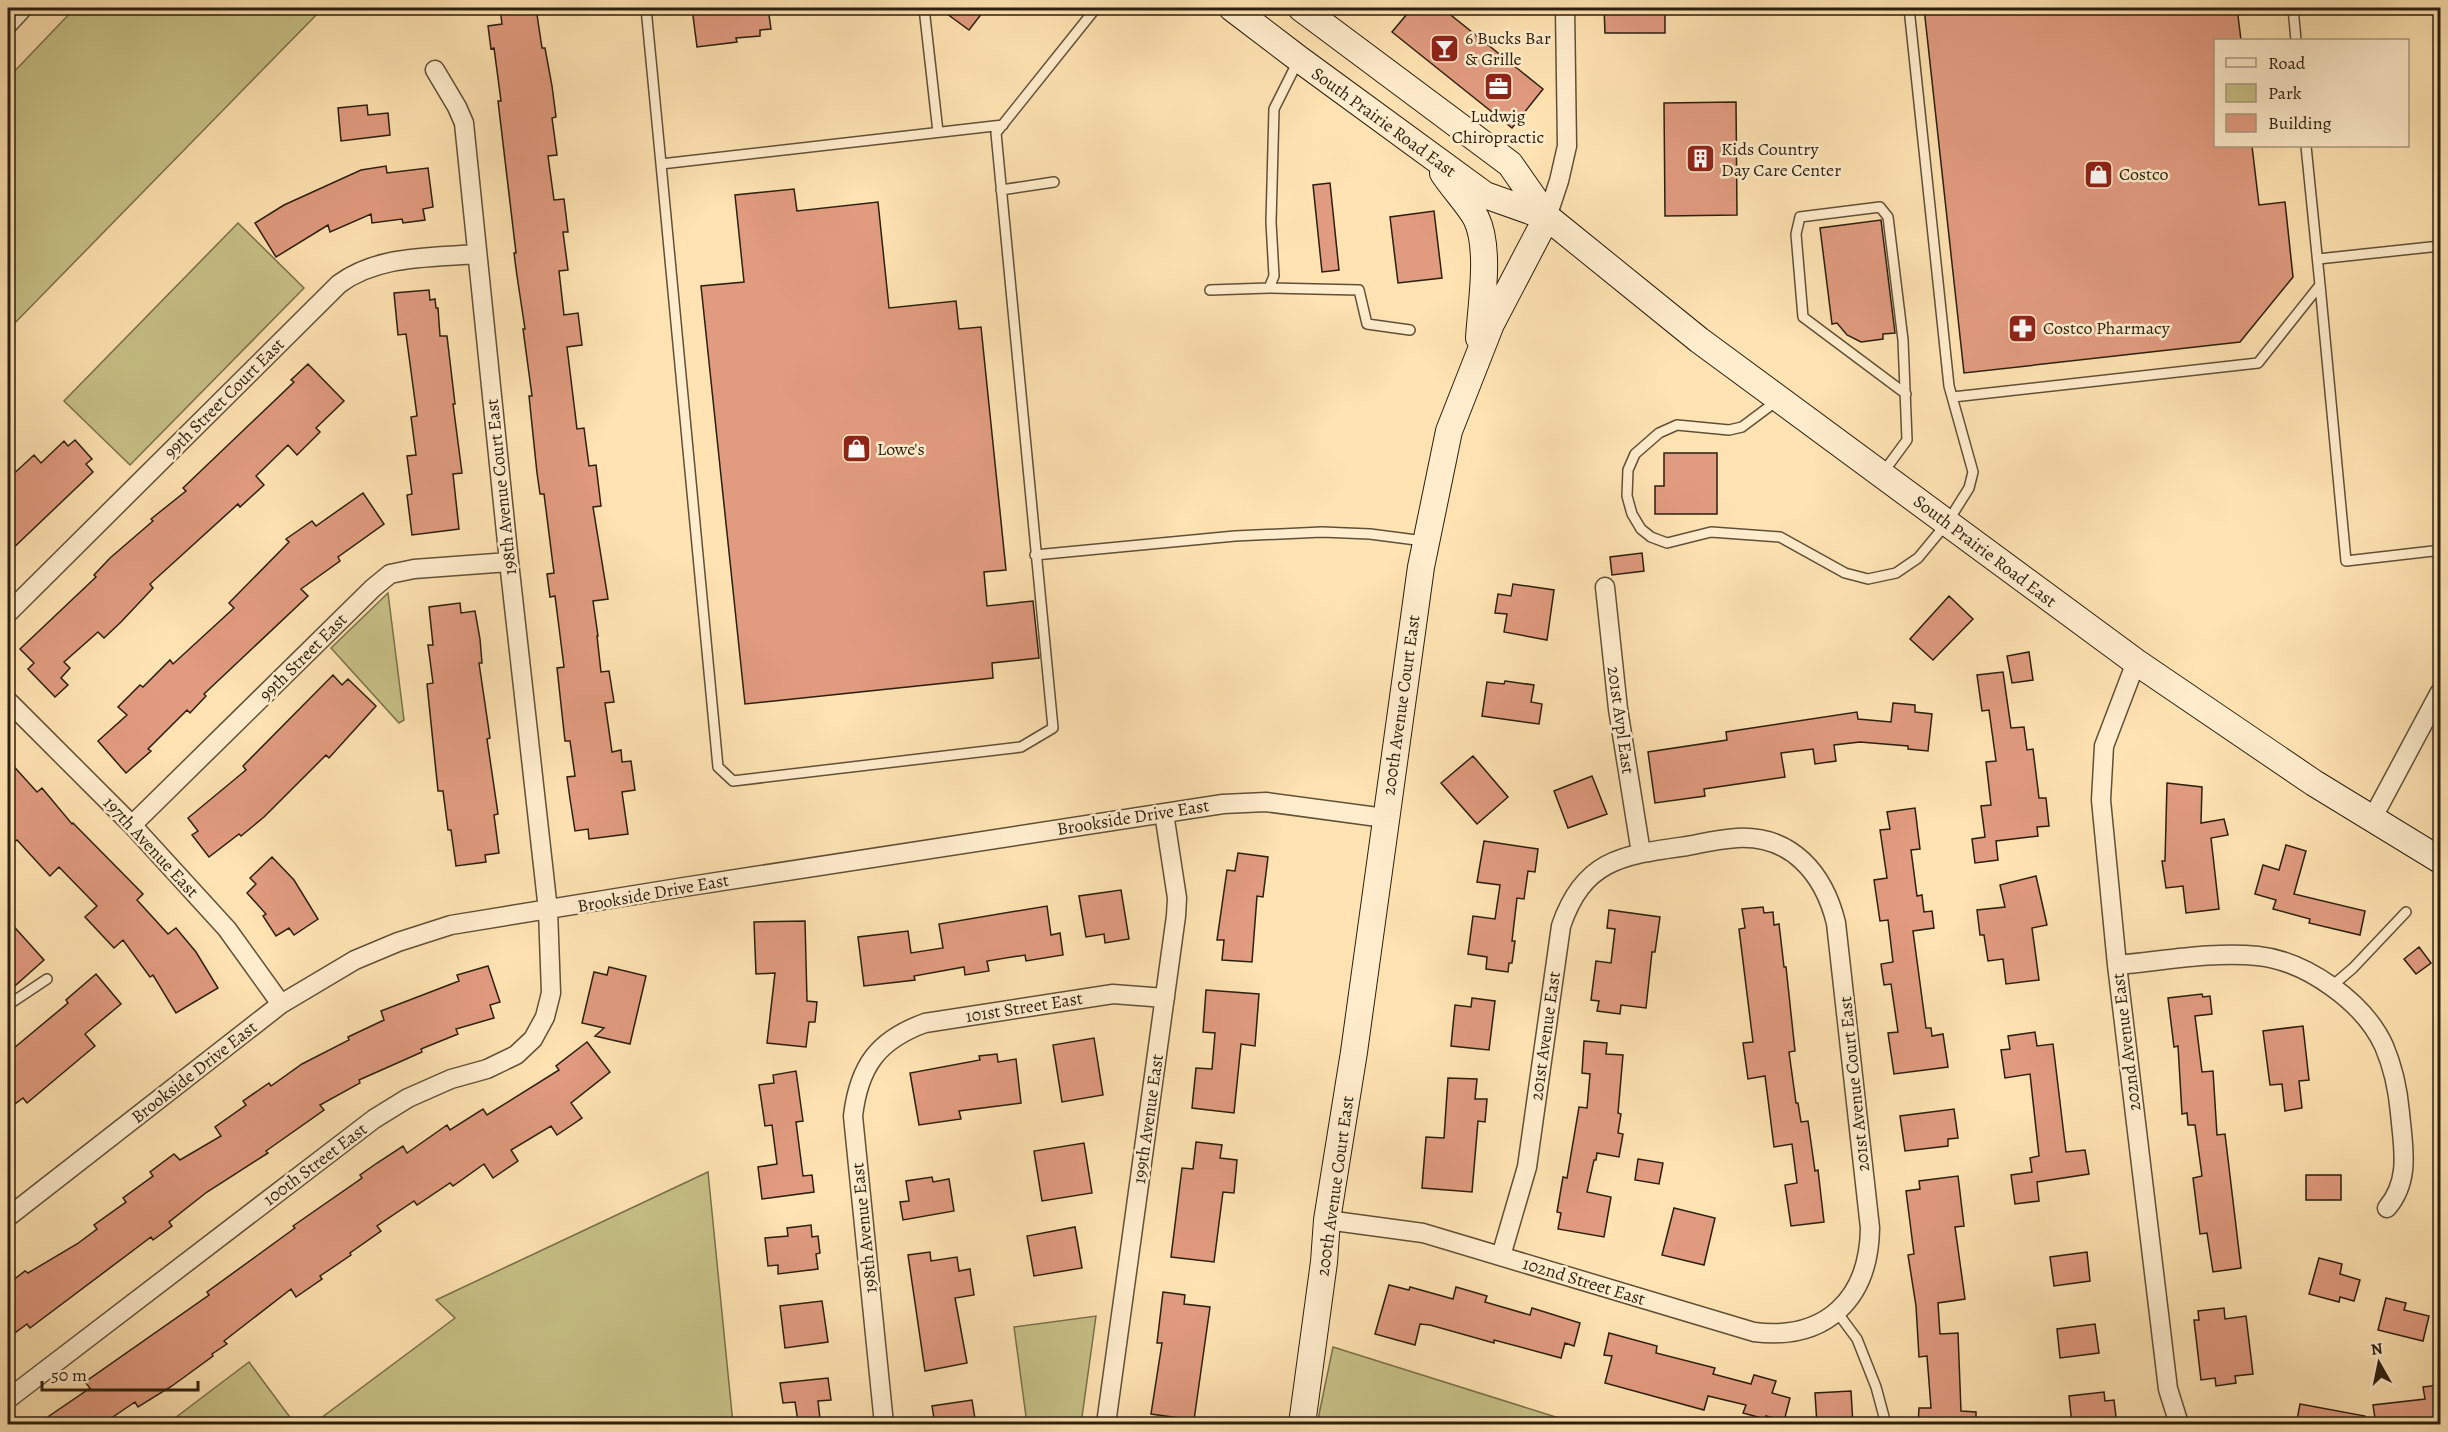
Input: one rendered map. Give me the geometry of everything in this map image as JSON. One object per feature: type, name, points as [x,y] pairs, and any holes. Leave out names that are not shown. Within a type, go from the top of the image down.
[{"type":"main road","name":"South Prairie Road East","points":[[1232,8],[1485,195],[1547,217]]},
{"type":"main road","name":"South Prairie Road East","points":[[1301,8],[1510,164],[1547,217],[1699,340],[2136,662],[2372,819],[2440,860]]},
{"type":"main road","points":[[1431,156],[1457,195],[1476,217],[1482,235],[1484,266],[1478,357]]},
{"type":"main road","name":"200th Avenue Court East","points":[[1302,1425],[1324,1262],[1327,1220],[1354,1052],[1425,541],[1449,431],[1491,324],[1547,217]]},
{"type":"street","name":"200th Avenue Court East","points":[[1547,217],[1567,146],[1565,8]]},
{"type":"street","name":"198th Avenue Court East","points":[[435,70],[464,123],[476,254],[548,910]]},
{"type":"street","name":"99th Street Court East","points":[[8,613],[339,284],[354,273],[388,262],[476,254]]},
{"type":"street","name":"99th Street East","points":[[132,825],[390,574],[414,569],[509,562]]},
{"type":"street","name":"201st Avpl East","points":[[1605,587],[1618,709],[1641,853]]},
{"type":"street","name":"202nd Avenue East","points":[[2136,662],[2109,727],[2104,746],[2101,800],[2117,965],[2168,1389],[2179,1425]]},
{"type":"street","points":[[2372,819],[2440,692]]},
{"type":"street","name":"197th Avenue East","points":[[8,701],[132,825],[226,929],[281,1004]]},
{"type":"street","name":"Brookside Drive East","points":[[8,1217],[281,1004],[355,960],[398,942],[451,925],[684,886],[1223,804],[1266,802],[1385,818]]},
{"type":"street","name":"199th Avenue East","points":[[1106,1425],[1177,898],[1164,813]]},
{"type":"street","name":"201st Avenue Court East","points":[[1641,853],[1738,838],[1760,840],[1784,848],[1799,858],[1821,881],[1830,898],[1836,923],[1870,1228],[1870,1251],[1863,1275],[1854,1292],[1837,1312]]},
{"type":"street","name":"201st Avenue East","points":[[1501,1256],[1527,1167],[1564,916],[1568,905],[1582,884],[1596,871],[1618,859],[1641,853]]},
{"type":"street","name":"100th Street East","points":[[8,1399],[374,1119],[408,1098],[451,1079],[487,1069],[516,1055],[533,1039],[545,1017],[551,993],[548,910]]},
{"type":"street","points":[[2117,965],[2221,955],[2261,956],[2279,960],[2313,974],[2332,986],[2352,1004],[2372,1028],[2383,1044],[2392,1067],[2404,1159],[2397,1196],[2387,1208]]},
{"type":"street","name":"101st Street East","points":[[888,1041],[905,1030],[925,1023],[1113,994],[1165,998]]},
{"type":"street","name":"198th Avenue East","points":[[884,1425],[853,1116],[856,1091],[866,1068],[888,1041]]},
{"type":"street","name":"102nd Street East","points":[[1327,1220],[1423,1233],[1754,1332],[1771,1334],[1793,1332],[1817,1324],[1837,1312]]},
{"type":"lane","points":[[8,31],[29,8]]},
{"type":"lane","points":[[646,8],[718,767],[733,781],[1021,747],[1053,728],[996,133],[1093,10]]},
{"type":"lane","points":[[924,8],[938,132]]},
{"type":"lane","points":[[1779,399],[1742,428],[1729,430],[1677,425],[1659,433],[1635,454],[1628,470],[1627,496],[1632,514],[1641,529],[1651,537],[1667,543],[1712,532],[1780,537],[1845,573],[1868,579],[1896,573],[1918,558],[1947,523],[1969,488],[1973,472],[1948,374],[1909,8]]},
{"type":"lane","points":[[2293,8],[2296,39]]},
{"type":"lane","points":[[1269,288],[1274,276],[1271,232],[1274,109],[1299,59]]},
{"type":"lane","points":[[661,164],[1002,125]]},
{"type":"lane","points":[[2306,147],[2346,561],[2433,551],[2440,555]]},
{"type":"lane","points":[[1001,190],[1054,182]]},
{"type":"lane","points":[[1882,475],[1907,440],[1906,394],[1903,340],[1888,217],[1880,207],[1800,217],[1796,234],[1803,317],[1906,394]]},
{"type":"lane","points":[[2318,259],[2440,246]]},
{"type":"lane","points":[[1953,397],[2258,363],[2320,285]]},
{"type":"lane","points":[[1210,290],[1269,288],[1359,290],[1367,324],[1410,330]]},
{"type":"lane","points":[[1035,555],[1235,536],[1322,532],[1370,534],[1425,541]]},
{"type":"lane","points":[[2332,986],[2354,968],[2406,912]]},
{"type":"lane","points":[[8,1005],[47,980]]},
{"type":"lane","points":[[1837,1312],[1857,1339],[1876,1387],[1886,1425]]},
{"type":"green space","points":[[75,8],[323,8],[8,330],[8,78]]},
{"type":"green space","points":[[238,223],[304,288],[130,465],[64,401]]},
{"type":"green space","points":[[388,593],[404,720],[399,723],[331,648]]},
{"type":"green space","points":[[708,1172],[733,1424],[313,1424],[455,1318],[436,1300]]},
{"type":"green space","points":[[1096,1316],[1081,1424],[1027,1424],[1014,1327]]},
{"type":"green space","points":[[1333,1347],[1578,1424],[1317,1424]]},
{"type":"green space","points":[[249,1362],[295,1424],[167,1424]]},
{"type":"building","points":[[500,8],[536,8],[542,48],[545,48],[552,86],[556,117],[552,118],[557,155],[548,156],[554,200],[564,199],[568,232],[563,232],[568,270],[559,271],[564,315],[578,313],[582,345],[567,347],[577,429],[584,428],[589,466],[596,465],[601,506],[593,507],[608,599],[593,601],[601,672],[609,671],[614,702],[605,703],[612,752],[621,750],[622,762],[631,761],[635,790],[622,792],[628,834],[589,839],[588,829],[575,831],[570,799],[567,777],[575,776],[570,741],[565,741],[557,668],[564,667],[555,596],[550,597],[547,574],[554,573],[544,494],[540,494],[537,473],[529,396],[532,396],[523,329],[525,329],[514,253],[516,253],[498,101],[501,101],[494,48],[491,49],[488,26],[502,24]]},
{"type":"building","points":[[692,8],[768,8],[771,29],[760,30],[760,36],[736,38],[737,42],[697,47]]},
{"type":"building","points":[[939,8],[986,8],[969,30]]},
{"type":"building","points":[[1412,8],[1442,8],[1543,89],[1512,128],[1392,32]]},
{"type":"building","points":[[1604,8],[1665,8],[1665,33],[1605,33]]},
{"type":"building","name":"Costco","points":[[1924,8],[2237,8],[2241,39],[2214,39],[2214,147],[2252,147],[2259,205],[2285,202],[2293,277],[2240,342],[1964,373]]},
{"type":"building","name":"Kids Country Day Care Center","points":[[1736,102],[1737,215],[1665,216],[1664,103]]},
{"type":"building","points":[[367,105],[368,115],[388,113],[390,135],[341,141],[338,108]]},
{"type":"building","points":[[386,166],[387,173],[428,168],[433,207],[423,209],[425,220],[403,223],[402,219],[372,223],[371,214],[330,232],[328,225],[276,257],[255,223],[284,205],[361,170]]},
{"type":"building","points":[[1330,183],[1339,270],[1322,272],[1313,185]]},
{"type":"building","name":"Lowe's","points":[[794,189],[797,211],[878,202],[889,308],[956,301],[959,329],[981,327],[1006,570],[984,572],[987,606],[1033,601],[1039,658],[992,663],[993,678],[745,704],[701,286],[744,282],[735,195]]},
{"type":"building","points":[[1434,211],[1442,278],[1398,283],[1390,217]]},
{"type":"building","points":[[1881,220],[1895,333],[1883,334],[1883,339],[1861,342],[1847,335],[1837,323],[1832,324],[1820,228]]},
{"type":"building","points":[[429,290],[430,300],[435,299],[436,308],[438,308],[440,336],[447,336],[462,473],[453,474],[459,529],[412,535],[407,495],[412,494],[407,456],[416,455],[411,417],[417,416],[406,334],[398,335],[394,293]]},
{"type":"building","points":[[308,364],[344,401],[316,428],[320,432],[297,455],[288,445],[256,476],[264,485],[240,507],[238,504],[150,584],[153,588],[104,638],[98,632],[64,662],[70,668],[61,678],[68,685],[55,697],[28,669],[34,663],[20,649],[96,577],[94,575],[110,558],[153,521],[151,519],[186,491],[183,488],[294,382],[291,380]]},
{"type":"building","points":[[75,440],[92,459],[86,464],[93,472],[8,553],[8,479],[34,455],[41,463],[64,441],[68,446]]},
{"type":"building","points":[[1664,453],[1717,453],[1717,514],[1655,514],[1655,486],[1664,486]]},
{"type":"building","points":[[363,493],[384,524],[338,557],[340,561],[301,589],[308,596],[204,694],[206,696],[190,713],[187,710],[148,749],[151,751],[126,773],[98,741],[127,715],[118,707],[140,685],[143,687],[170,660],[173,664],[234,608],[229,603],[289,542],[286,539],[312,521],[316,526]]},
{"type":"building","points":[[1642,553],[1644,571],[1612,575],[1610,557]]},
{"type":"building","points":[[1513,584],[1554,590],[1547,640],[1504,632],[1507,614],[1495,613],[1498,594],[1511,596]]},
{"type":"building","points":[[1949,596],[1973,619],[1933,660],[1910,639]]},
{"type":"building","points":[[460,603],[461,613],[475,611],[480,639],[482,663],[479,663],[498,814],[494,815],[499,853],[485,855],[486,862],[456,866],[443,791],[438,791],[427,684],[433,683],[428,645],[433,645],[429,607]]},
{"type":"building","points":[[2029,652],[2033,680],[2012,683],[2007,656]]},
{"type":"building","points":[[2003,672],[2011,728],[2024,727],[2027,750],[2033,749],[2039,798],[2046,798],[2049,826],[2037,827],[2038,836],[1996,841],[1998,860],[1975,863],[1972,839],[1985,837],[1981,806],[1991,805],[1986,762],[1996,761],[1989,710],[1982,711],[1977,675]]},
{"type":"building","points":[[333,675],[342,685],[348,679],[376,706],[329,758],[326,755],[264,817],[241,836],[239,834],[209,857],[192,835],[198,831],[188,818],[246,770],[243,766]]},
{"type":"building","points":[[1505,681],[1534,685],[1531,702],[1542,704],[1539,724],[1482,716],[1487,682],[1504,684]]},
{"type":"building","points":[[1893,703],[1915,705],[1915,712],[1932,714],[1928,751],[1908,749],[1908,746],[1860,742],[1834,745],[1836,761],[1815,764],[1813,749],[1781,753],[1785,777],[1704,789],[1705,796],[1655,803],[1648,752],[1727,740],[1726,732],[1857,712],[1858,719],[1891,722]]},
{"type":"building","points":[[1473,756],[1508,797],[1477,824],[1441,783]]},
{"type":"building","points":[[8,760],[37,792],[42,788],[72,824],[143,894],[137,900],[168,934],[176,928],[196,952],[218,988],[176,1013],[153,975],[150,977],[123,940],[114,948],[85,917],[97,906],[59,867],[50,876],[17,840],[8,847]]},
{"type":"building","points":[[1592,776],[1607,814],[1568,828],[1554,791]]},
{"type":"building","points":[[2167,783],[2202,787],[2201,823],[2224,819],[2228,835],[2211,838],[2219,909],[2186,913],[2183,886],[2166,888],[2162,861],[2165,861]]},
{"type":"building","points":[[1915,808],[1920,849],[1911,850],[1917,896],[1922,895],[1924,912],[1932,911],[1934,928],[1913,931],[1926,1028],[1931,1028],[1932,1036],[1943,1034],[1948,1067],[1894,1074],[1888,1033],[1898,1032],[1891,984],[1884,985],[1881,964],[1893,962],[1888,920],[1880,921],[1874,880],[1887,878],[1880,830],[1890,829],[1887,812]]},
{"type":"building","points":[[1484,841],[1538,849],[1535,872],[1528,871],[1524,899],[1517,898],[1512,941],[1515,941],[1512,963],[1509,963],[1508,972],[1486,969],[1487,957],[1468,954],[1473,916],[1495,919],[1500,885],[1477,882]]},
{"type":"building","points":[[2286,845],[2306,851],[2294,894],[2365,911],[2360,935],[2309,923],[2310,919],[2273,909],[2276,900],[2255,894],[2263,865],[2279,870]]},
{"type":"building","points":[[1238,853],[1268,857],[1263,897],[1257,896],[1252,962],[1222,960],[1224,940],[1217,940],[1227,870],[1235,871]]},
{"type":"building","points":[[272,857],[294,880],[318,919],[294,935],[289,928],[276,936],[263,916],[266,914],[247,893],[256,884],[250,878]]},
{"type":"building","points":[[2036,876],[2047,925],[2032,928],[2039,980],[2006,984],[2003,959],[1988,961],[1984,935],[1980,935],[1977,910],[2005,907],[2000,885]]},
{"type":"building","points":[[1121,890],[1129,939],[1105,943],[1104,934],[1086,937],[1079,896]]},
{"type":"building","points":[[1047,906],[1051,935],[1060,933],[1063,955],[1026,961],[1025,955],[987,961],[989,971],[965,975],[964,967],[914,976],[915,980],[864,986],[858,937],[908,931],[911,953],[943,948],[939,924]]},
{"type":"building","points":[[1763,907],[1764,913],[1773,912],[1774,925],[1779,924],[1795,1051],[1789,1052],[1796,1103],[1798,1103],[1801,1122],[1808,1121],[1815,1171],[1818,1170],[1824,1222],[1791,1226],[1785,1185],[1797,1183],[1792,1144],[1774,1147],[1765,1076],[1748,1079],[1743,1043],[1753,1042],[1739,929],[1745,928],[1742,909]]},
{"type":"building","points":[[1609,910],[1660,917],[1655,952],[1652,952],[1646,1008],[1621,1005],[1620,1014],[1597,1011],[1599,1001],[1591,1000],[1596,961],[1611,963],[1615,929],[1607,928]]},
{"type":"building","points":[[8,920],[44,960],[8,992]]},
{"type":"building","points":[[805,921],[807,1001],[817,1002],[815,1022],[809,1022],[806,1047],[767,1043],[775,973],[756,974],[754,922]]},
{"type":"building","points":[[2419,947],[2431,963],[2416,974],[2404,959]]},
{"type":"building","points":[[488,966],[500,1002],[490,1005],[494,1018],[456,1029],[458,1034],[421,1049],[422,1052],[359,1080],[360,1083],[320,1105],[324,1110],[266,1151],[268,1153],[207,1192],[169,1222],[172,1226],[153,1240],[151,1237],[30,1328],[27,1324],[8,1338],[8,1284],[25,1271],[28,1273],[77,1244],[97,1229],[94,1225],[126,1202],[123,1198],[153,1176],[150,1172],[174,1154],[180,1160],[221,1136],[215,1127],[246,1105],[243,1101],[269,1083],[271,1086],[302,1064],[349,1040],[348,1037],[384,1020],[381,1011],[459,981],[457,975]]},
{"type":"building","points":[[609,967],[646,976],[630,1044],[595,1036],[604,1028],[582,1023],[594,972],[607,975]]},
{"type":"building","points":[[96,974],[121,1004],[85,1034],[95,1046],[27,1103],[23,1098],[8,1109],[8,1053],[68,1003],[66,1000]]},
{"type":"building","points":[[1206,990],[1259,994],[1255,1046],[1241,1044],[1234,1113],[1192,1108],[1196,1068],[1212,1069],[1215,1033],[1203,1032]]},
{"type":"building","points":[[2202,994],[2203,997],[2210,996],[2212,1014],[2195,1016],[2202,1072],[2213,1071],[2217,1135],[2225,1134],[2241,1268],[2213,1272],[2207,1233],[2200,1234],[2193,1178],[2202,1176],[2195,1125],[2188,1125],[2187,1113],[2182,1114],[2178,1046],[2174,1047],[2168,998]]},
{"type":"building","points":[[1472,998],[1495,1001],[1489,1050],[1451,1046],[1455,1005],[1471,1007]]},
{"type":"building","points":[[2303,1026],[2309,1080],[2299,1081],[2302,1108],[2285,1111],[2282,1084],[2270,1085],[2263,1031]]},
{"type":"building","points":[[2035,1032],[2037,1046],[2053,1044],[2066,1152],[2085,1150],[2089,1174],[2037,1182],[2039,1201],[2015,1204],[2011,1175],[2032,1172],[2030,1158],[2039,1156],[2030,1074],[2005,1078],[2001,1050],[2010,1049],[2008,1036]]},
{"type":"building","points":[[1094,1038],[1103,1095],[1062,1102],[1053,1045]]},
{"type":"building","points":[[1584,1041],[1607,1043],[1606,1054],[1623,1055],[1618,1133],[1623,1134],[1619,1157],[1597,1153],[1587,1192],[1611,1197],[1604,1237],[1558,1229],[1561,1213],[1557,1212],[1563,1177],[1567,1178],[1579,1107],[1587,1108],[1590,1074],[1582,1073]]},
{"type":"building","points":[[587,1042],[610,1072],[571,1103],[582,1118],[557,1135],[551,1126],[511,1150],[518,1161],[493,1178],[484,1164],[453,1186],[450,1183],[417,1205],[414,1201],[377,1226],[381,1231],[320,1276],[322,1279],[296,1297],[291,1289],[224,1341],[227,1344],[212,1354],[213,1356],[138,1407],[135,1402],[101,1425],[36,1425],[90,1388],[85,1382],[209,1295],[207,1292],[295,1228],[293,1226],[362,1178],[360,1175],[377,1163],[403,1146],[407,1153],[447,1125],[450,1130],[483,1109],[487,1115],[559,1070],[556,1066]]},
{"type":"building","points":[[997,1054],[998,1062],[1016,1059],[1021,1103],[959,1111],[961,1119],[919,1125],[910,1073],[980,1060],[979,1056]]},
{"type":"building","points":[[796,1071],[803,1121],[796,1122],[803,1176],[812,1175],[814,1192],[762,1199],[758,1167],[777,1164],[772,1125],[765,1126],[759,1085],[774,1083],[773,1075]]},
{"type":"building","points":[[1448,1078],[1477,1079],[1475,1099],[1487,1099],[1485,1122],[1478,1121],[1472,1192],[1422,1188],[1426,1137],[1444,1138]]},
{"type":"building","points":[[1954,1109],[1958,1138],[1948,1139],[1948,1146],[1905,1151],[1900,1116]]},
{"type":"building","points":[[1196,1142],[1222,1145],[1220,1158],[1237,1160],[1234,1193],[1223,1192],[1214,1262],[1171,1257],[1182,1168],[1193,1169]]},
{"type":"building","points":[[1084,1143],[1092,1193],[1042,1201],[1034,1151]]},
{"type":"building","points":[[1638,1159],[1663,1163],[1659,1184],[1635,1180]]},
{"type":"building","points":[[2306,1175],[2341,1175],[2341,1200],[2306,1200]]},
{"type":"building","points":[[1958,1176],[1964,1226],[1955,1227],[1965,1299],[1938,1303],[1940,1334],[1958,1333],[1961,1411],[1976,1412],[1976,1425],[1918,1425],[1919,1408],[1931,1408],[1927,1356],[1919,1357],[1916,1306],[1908,1255],[1914,1254],[1906,1191],[1920,1189],[1919,1181]]},
{"type":"building","points":[[932,1177],[933,1182],[949,1179],[954,1211],[903,1220],[900,1202],[909,1201],[906,1181]]},
{"type":"building","points":[[1674,1208],[1715,1218],[1704,1265],[1662,1255]]},
{"type":"building","points":[[811,1225],[812,1237],[818,1236],[820,1253],[816,1254],[818,1269],[778,1274],[778,1265],[768,1266],[765,1238],[788,1236],[787,1228]]},
{"type":"building","points":[[1075,1227],[1082,1268],[1034,1276],[1027,1236]]},
{"type":"building","points":[[930,1252],[931,1261],[957,1257],[959,1271],[970,1269],[974,1295],[955,1298],[967,1363],[925,1371],[908,1255]]},
{"type":"building","points":[[2087,1252],[2090,1281],[2054,1286],[2050,1257]]},
{"type":"building","points":[[2319,1258],[2342,1264],[2340,1274],[2360,1280],[2354,1301],[2340,1297],[2339,1302],[2309,1294]]},
{"type":"building","points":[[1389,1285],[1409,1290],[1410,1287],[1453,1299],[1456,1287],[1487,1296],[1485,1302],[1530,1315],[1532,1308],[1580,1323],[1574,1346],[1565,1343],[1561,1358],[1494,1340],[1494,1343],[1430,1325],[1420,1324],[1415,1345],[1375,1334]]},
{"type":"building","points":[[1163,1292],[1185,1295],[1184,1304],[1210,1307],[1194,1420],[1151,1414],[1162,1343],[1157,1343]]},
{"type":"building","points":[[2386,1298],[2406,1303],[2404,1310],[2429,1316],[2423,1341],[2378,1330]]},
{"type":"building","points":[[822,1301],[828,1342],[785,1348],[780,1306]]},
{"type":"building","points":[[2224,1308],[2225,1319],[2246,1316],[2253,1374],[2235,1376],[2236,1383],[2216,1386],[2215,1378],[2201,1380],[2194,1320],[2199,1320],[2198,1311]]},
{"type":"building","points":[[2095,1324],[2099,1353],[2060,1358],[2057,1329]]},
{"type":"building","points":[[1609,1333],[1657,1346],[1656,1353],[1715,1368],[1713,1374],[1751,1384],[1754,1375],[1776,1381],[1772,1393],[1790,1398],[1784,1421],[1743,1413],[1746,1405],[1708,1396],[1704,1410],[1605,1383],[1612,1356],[1604,1355]]},
{"type":"building","points":[[828,1378],[831,1400],[818,1401],[820,1419],[798,1422],[795,1402],[783,1403],[780,1383]]},
{"type":"building","points":[[2440,1385],[2440,1425],[2376,1425],[2373,1405],[2425,1399],[2423,1387]]},
{"type":"building","points":[[1851,1391],[1853,1425],[1817,1425],[1815,1393]]},
{"type":"building","points":[[2104,1392],[2105,1401],[2114,1400],[2117,1425],[2072,1425],[2069,1396]]},
{"type":"building","points":[[972,1400],[976,1425],[935,1425],[932,1406]]},
{"type":"building","points":[[2300,1404],[2365,1416],[2364,1425],[2296,1425]]},
{"type":"place","name":"6 Bucks Bar & Grille","points":[[1444,48]]},
{"type":"place","name":"Ludwig Chiropractic","points":[[1498,87]]},
{"type":"place","name":"Kids Country Day Care Center","points":[[1700,159]]},
{"type":"place","name":"Costco","points":[[2098,174]]},
{"type":"place","name":"Costco Pharmacy","points":[[2022,328]]},
{"type":"place","name":"Lowe's","points":[[856,449]]}]
